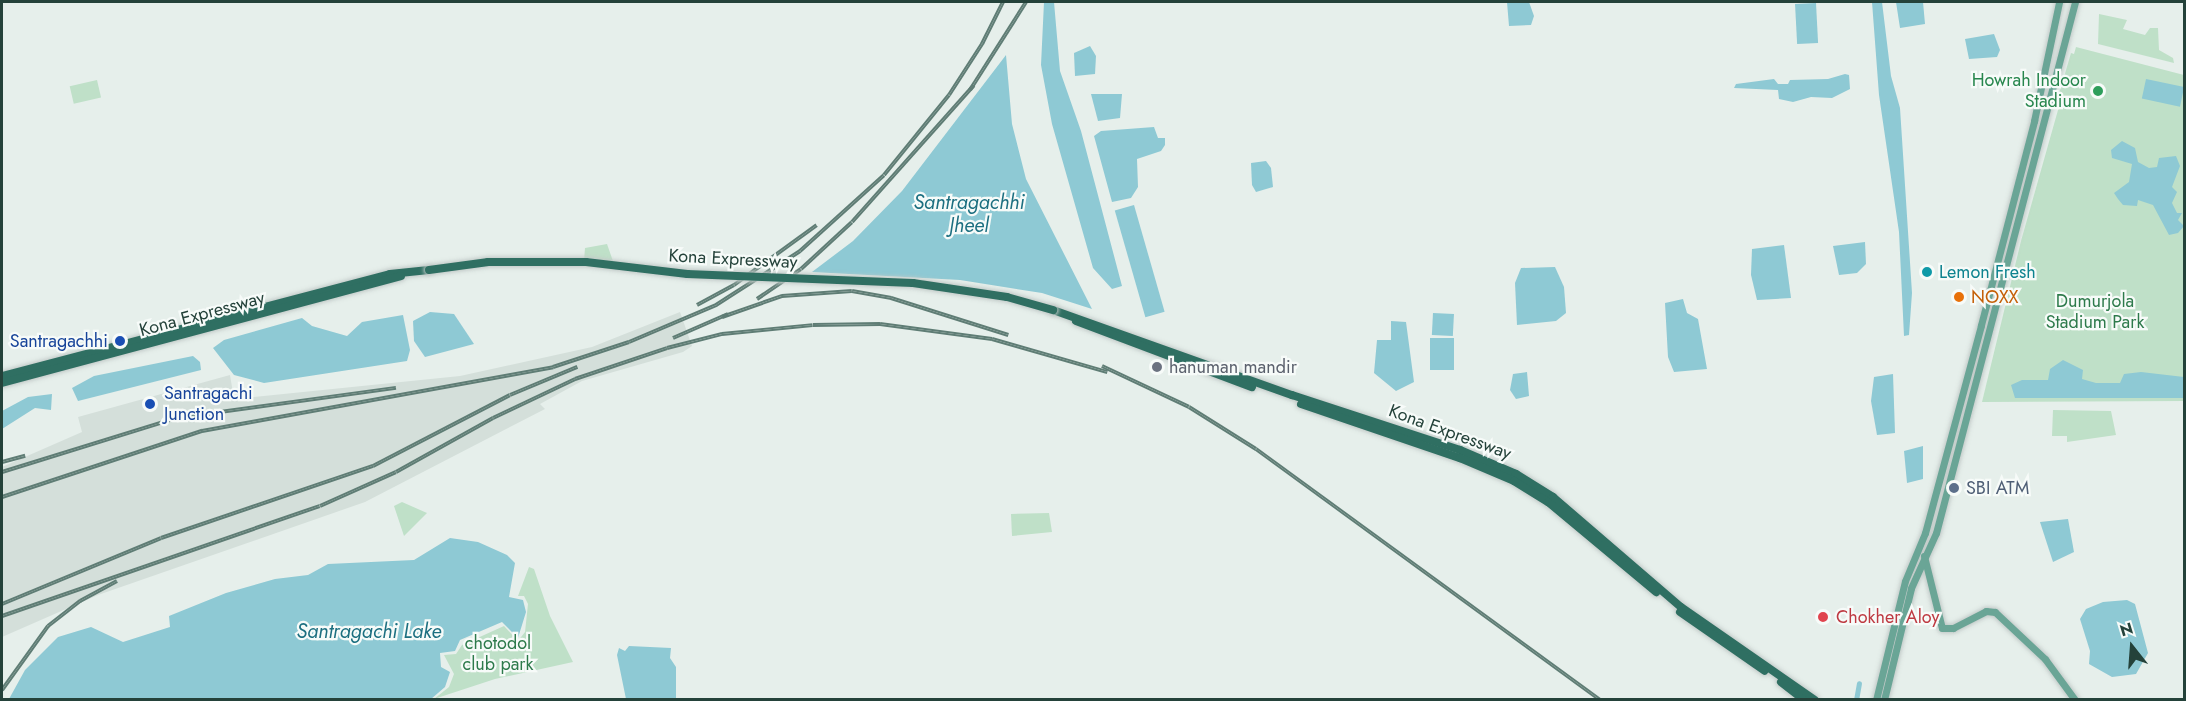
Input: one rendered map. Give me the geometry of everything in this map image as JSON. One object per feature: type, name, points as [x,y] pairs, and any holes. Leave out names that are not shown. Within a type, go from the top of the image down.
[{"type":"highway","name":"Kona Expressway","points":[[2,383],[194,331],[390,274],[488,262],[586,262],[687,274],[934,285],[1007,297],[1053,310],[1460,450],[1516,474],[1553,497],[1681,607],[1815,699]]},
{"type":"highway","name":"Kona Expressway","points":[[1053,310],[1087,326],[1460,458],[1514,481],[1548,502],[1688,619],[1804,699]]},
{"type":"highway","name":"Kona Expressway","points":[[2,376],[194,331]]},
{"type":"main road","points":[[1876,699],[1905,581],[1924,533],[1981,325],[2037,109],[2059,2]]},
{"type":"main road","points":[[1884,699],[1911,588],[1936,534],[2075,2]]},
{"type":"main road","points":[[1924,556],[1942,628],[1953,628],[1986,611],[1995,612],[2045,659],[2075,699]]},
{"type":"shaded area","points":[[680,312],[692,346],[683,352],[582,381],[540,404],[545,409],[365,502],[98,595],[2,637],[2,467],[82,432],[78,417],[230,375],[234,399],[460,376],[592,347]]},
{"type":"green space","points":[[2099,14],[2127,20],[2123,29],[2145,35],[2150,28],[2158,28],[2159,50],[2173,58],[2174,63],[2098,44]]},
{"type":"green space","name":"Dumurjola Stadium Park","points":[[2076,47],[2184,75],[2184,401],[1982,402],[2021,241],[2060,103],[2057,101],[2071,53],[2074,54]]},
{"type":"green space","points":[[97,80],[101,98],[74,104],[70,86]]},
{"type":"green space","points":[[607,244],[614,264],[584,261],[585,248]]},
{"type":"green space","points":[[2053,410],[2111,411],[2116,435],[2067,442],[2067,436],[2052,436]]},
{"type":"green space","points":[[402,502],[427,513],[404,536],[394,506]]},
{"type":"green space","points":[[1049,513],[1052,532],[1012,536],[1011,514]]},
{"type":"green space","name":"chotodol club park","points":[[529,567],[534,569],[550,616],[573,662],[495,679],[434,699],[449,687],[454,674],[444,655],[456,654],[462,645],[504,626],[518,641],[525,632],[528,604],[524,596],[518,596]]},
{"type":"water","points":[[1044,2],[1054,2],[1060,71],[1081,131],[1122,286],[1112,289],[1093,268],[1052,124],[1041,65]]},
{"type":"water","points":[[1507,2],[1529,2],[1534,16],[1531,25],[1509,26]]},
{"type":"water","points":[[1872,2],[1882,2],[1891,76],[1900,108],[1912,293],[1909,335],[1904,336],[1899,232],[1879,95]]},
{"type":"water","points":[[1896,2],[1923,2],[1925,24],[1900,28]]},
{"type":"water","points":[[1816,3],[1818,43],[1797,44],[1795,4]]},
{"type":"water","points":[[1994,34],[2000,50],[1997,57],[1969,59],[1965,39]]},
{"type":"water","points":[[1090,46],[1096,56],[1095,74],[1075,76],[1074,53]]},
{"type":"water","name":"Santragachhi Jheel","points":[[1006,55],[1012,124],[1026,179],[1092,309],[1042,293],[960,280],[812,272],[853,241],[902,191]]},
{"type":"water","points":[[1849,75],[1850,89],[1832,98],[1811,97],[1793,102],[1779,99],[1778,90],[1734,88],[1736,84],[1774,79],[1778,84],[1788,84],[1790,80],[1828,79]]},
{"type":"water","points":[[2146,79],[2184,87],[2180,107],[2142,99]]},
{"type":"water","points":[[1091,94],[1122,94],[1120,118],[1098,121]]},
{"type":"water","points":[[1154,127],[1158,138],[1165,138],[1165,145],[1161,151],[1137,159],[1138,187],[1131,198],[1112,202],[1094,136],[1101,131]]},
{"type":"water","points":[[2122,141],[2135,148],[2138,162],[2149,168],[2157,167],[2159,158],[2176,156],[2180,166],[2172,187],[2177,192],[2172,203],[2177,213],[2182,213],[2178,220],[2184,226],[2178,233],[2169,235],[2153,205],[2138,200],[2137,206],[2123,205],[2114,193],[2129,182],[2132,164],[2112,158],[2111,150]]},
{"type":"water","points":[[1266,161],[1271,168],[1273,187],[1256,192],[1252,185],[1251,163]]},
{"type":"water","points":[[1134,205],[1165,312],[1145,317],[1115,211]]},
{"type":"water","points":[[1865,242],[1866,264],[1857,273],[1839,275],[1833,246]]},
{"type":"water","points":[[1784,245],[1791,298],[1757,300],[1751,275],[1752,249]]},
{"type":"water","points":[[1555,267],[1564,287],[1566,313],[1556,321],[1517,325],[1515,283],[1521,268]]},
{"type":"water","points":[[1683,299],[1687,313],[1698,319],[1707,369],[1674,372],[1668,357],[1665,303]]},
{"type":"water","points":[[430,312],[454,314],[474,344],[425,357],[414,341],[413,321]]},
{"type":"water","points":[[1433,313],[1454,314],[1453,336],[1432,335]]},
{"type":"water","points":[[403,315],[410,350],[407,361],[264,383],[234,375],[213,348],[224,340],[302,318],[312,326],[347,336],[362,322]]},
{"type":"water","points":[[1391,321],[1406,322],[1414,382],[1396,391],[1374,373],[1377,340],[1391,340]]},
{"type":"water","points":[[1430,338],[1454,338],[1454,370],[1430,370]]},
{"type":"water","points":[[193,356],[200,362],[201,370],[78,401],[72,388],[94,376]]},
{"type":"water","points":[[2063,360],[2083,370],[2082,379],[2096,383],[2120,383],[2124,374],[2141,372],[2184,377],[2184,398],[2015,398],[2011,385],[2022,380],[2048,380],[2050,369]]},
{"type":"water","points":[[1527,372],[1529,396],[1516,399],[1510,390],[1513,374]]},
{"type":"water","points":[[1893,374],[1895,433],[1877,435],[1871,401],[1874,377]]},
{"type":"water","points":[[52,394],[51,410],[35,408],[2,429],[2,411],[28,397]]},
{"type":"water","points":[[1923,446],[1923,479],[1907,483],[1904,451]]},
{"type":"water","points":[[2068,519],[2074,552],[2053,562],[2040,522]]},
{"type":"water","name":"Santragachi Lake","points":[[450,538],[478,542],[507,555],[515,563],[509,597],[523,600],[526,612],[518,638],[502,622],[460,640],[455,651],[440,653],[441,667],[450,672],[445,687],[431,699],[9,699],[25,670],[58,637],[91,627],[123,642],[170,627],[169,616],[226,593],[275,579],[308,575],[328,564],[414,560]]},
{"type":"water","points":[[2127,600],[2135,604],[2148,653],[2136,674],[2112,677],[2089,664],[2090,651],[2080,619],[2086,609],[2103,602]]},
{"type":"water","points":[[629,646],[671,648],[670,658],[676,667],[676,699],[626,699],[617,655],[619,648],[625,651]]},
{"type":"waterway","points":[[1856,700],[1859,683]]},
{"type":"railway","points":[[2,497],[202,431],[553,367],[629,342],[716,305],[800,251],[884,175],[949,95],[982,44],[1003,2]]},
{"type":"railway","points":[[970,90],[1026,2]]},
{"type":"railway","points":[[757,299],[801,269],[852,222],[974,85]]},
{"type":"railway","points":[[697,305],[734,285],[817,225]]},
{"type":"railway","points":[[722,317],[782,296],[852,291],[891,298],[1008,335]]},
{"type":"railway","points":[[673,338],[728,314]]},
{"type":"railway","points":[[2,616],[320,506],[396,472],[493,418],[575,379],[667,348],[722,334],[813,325],[880,324],[992,339],[1107,372]]},
{"type":"railway","points":[[1102,366],[1189,407],[1256,449],[1600,700]]},
{"type":"railway","points":[[2,604],[161,538],[373,466],[510,395],[577,367]]},
{"type":"railway","points":[[2,472],[176,418],[396,388]]},
{"type":"railway","points":[[2,462],[25,456]]},
{"type":"railway","points":[[2,690],[48,626],[80,601],[117,581]]},
{"type":"place","name":"Howrah Indoor Stadium","points":[[2098,91]]},
{"type":"place","name":"Lemon Fresh","points":[[1927,272]]},
{"type":"place","name":"NOXX","points":[[1959,297]]},
{"type":"place","name":"Santragachhi","points":[[120,341]]},
{"type":"place","name":"hanuman mandir","points":[[1157,367]]},
{"type":"place","name":"Santragachi Junction","points":[[150,404]]},
{"type":"place","name":"SBI ATM","points":[[1954,488]]},
{"type":"place","name":"Chokher Aloy","points":[[1823,617]]}]
